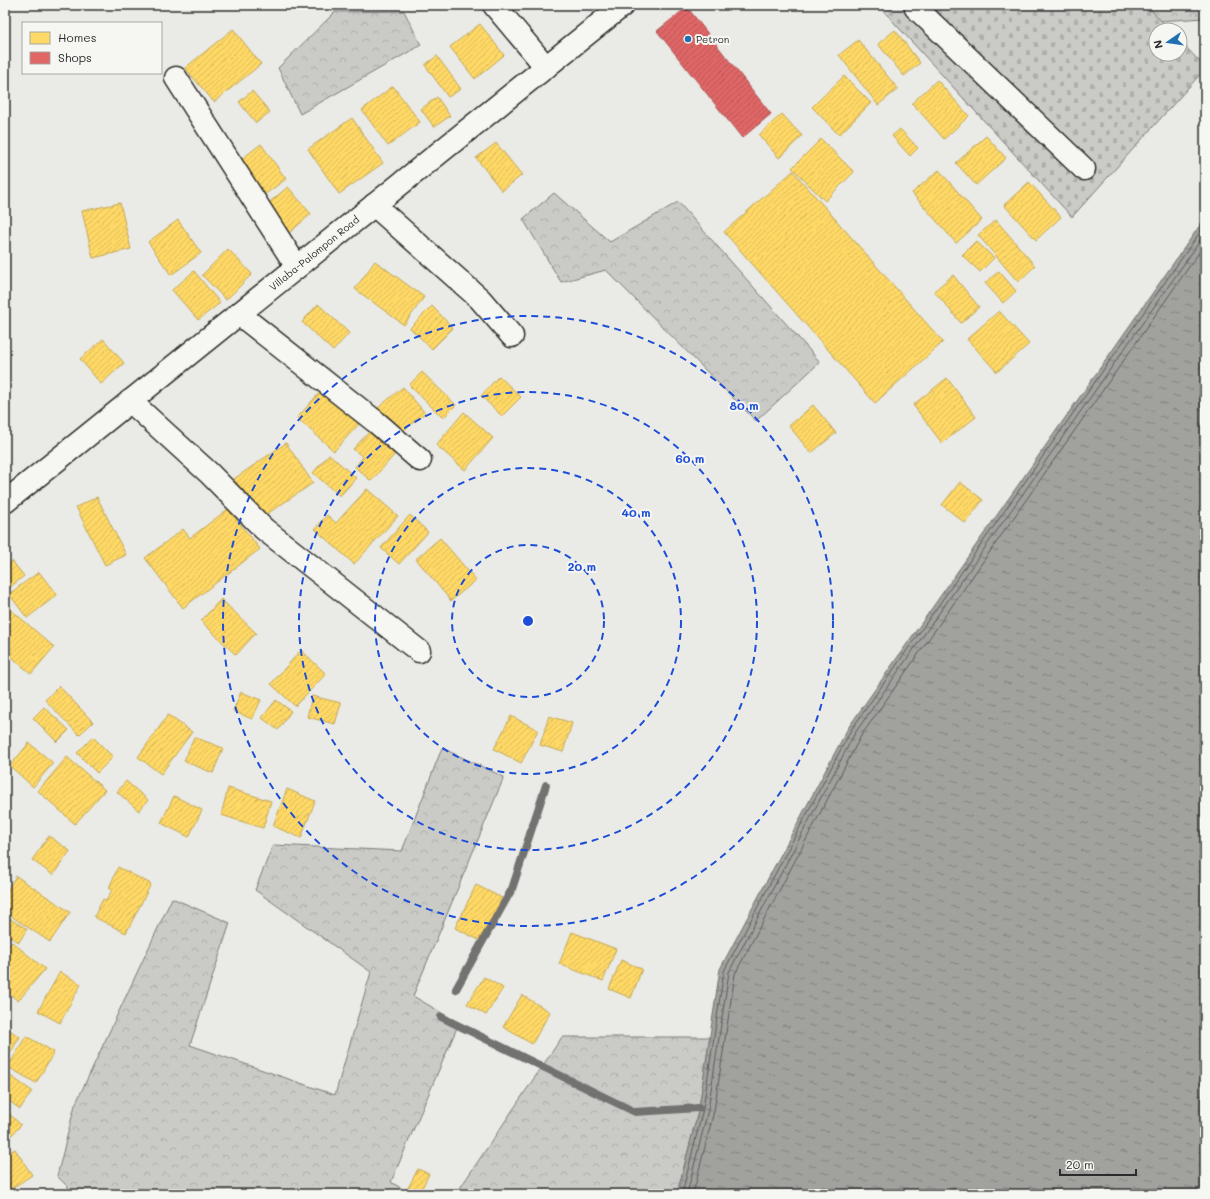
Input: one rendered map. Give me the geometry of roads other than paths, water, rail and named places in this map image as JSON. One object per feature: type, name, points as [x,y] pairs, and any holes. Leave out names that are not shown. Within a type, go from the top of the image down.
[{"type":"street","points":[[494,5],[546,67]]},
{"type":"street","name":"Villaba-Palompon Road","points":[[5,502],[623,5]]},
{"type":"street","points":[[917,5],[916,8],[1084,169]]},
{"type":"street","points":[[176,78],[297,267]]},
{"type":"street","points":[[374,205],[480,299],[512,336]]},
{"type":"street","points":[[239,314],[376,422],[420,460]]},
{"type":"street","points":[[130,401],[210,473],[264,529],[419,651]]},
{"type":"water","points":[[1205,218],[1205,1194],[677,1194],[699,1108],[720,969],[848,728]]},
{"type":"waterway","points":[[456,989],[512,889],[546,785]]},
{"type":"waterway","points":[[441,1017],[635,1112],[699,1108]]},
{"type":"place","name":"Petron","points":[[688,39]]}]
